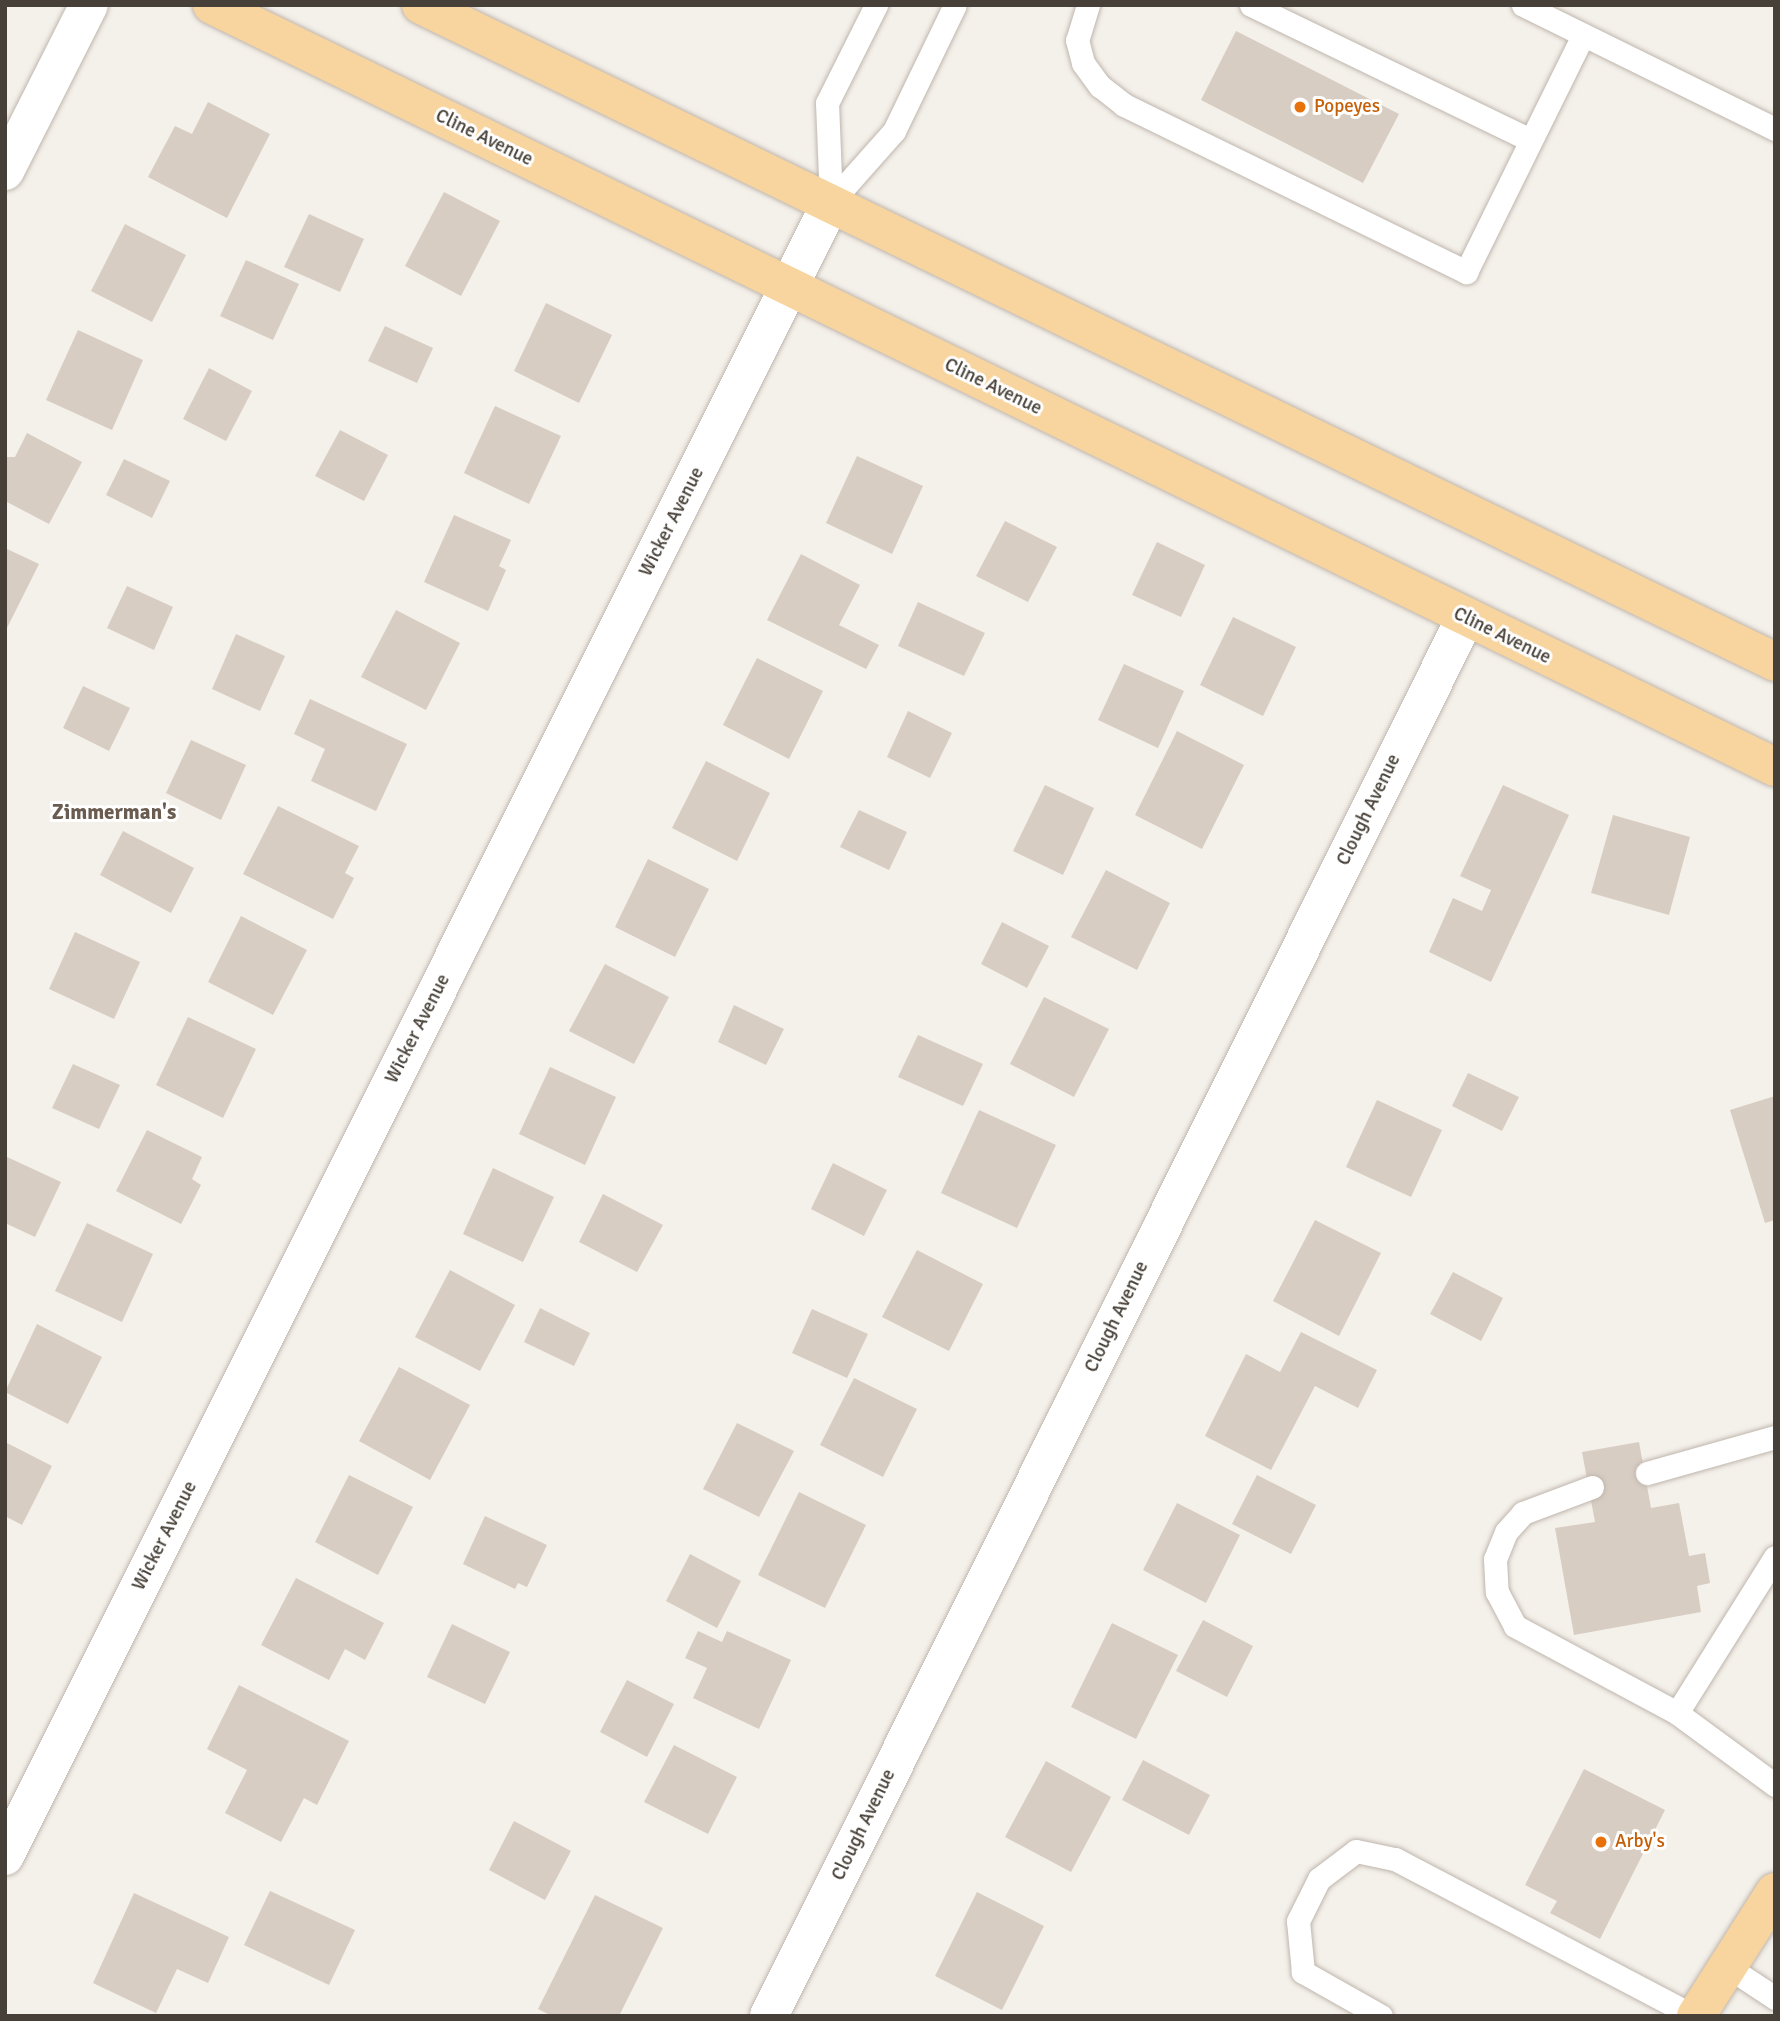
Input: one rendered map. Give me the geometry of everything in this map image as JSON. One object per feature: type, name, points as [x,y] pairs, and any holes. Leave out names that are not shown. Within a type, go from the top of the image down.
[{"type":"main road","name":"Cline Avenue","points":[[212,5],[1465,619],[1775,767]]},
{"type":"main road","points":[[421,5],[1775,662]]},
{"type":"main road","points":[[1695,2016],[1775,1892]]},
{"type":"street","points":[[5,171],[89,5]]},
{"type":"street","name":"Wicker Avenue","points":[[5,1856],[831,202]]},
{"type":"street","name":"Clough Avenue","points":[[769,2016],[1465,619]]},
{"type":"lane","points":[[831,202],[827,103],[876,5]]},
{"type":"lane","points":[[831,202],[894,131],[955,5]]},
{"type":"lane","points":[[1088,5],[1077,40],[1083,63],[1100,86],[1124,105],[1466,272],[1583,34]]},
{"type":"lane","points":[[1251,5],[1530,140]]},
{"type":"lane","points":[[1523,5],[1775,129]]},
{"type":"lane","points":[[1647,1473],[1775,1437]]},
{"type":"lane","points":[[1592,1487],[1523,1513],[1506,1532],[1495,1559],[1497,1592],[1515,1626],[1677,1713],[1775,1785]]},
{"type":"lane","points":[[1677,1713],[1775,1557]]},
{"type":"lane","points":[[1381,2016],[1303,1972],[1298,1921],[1319,1879],[1356,1851],[1395,1859],[1695,2016]]},
{"type":"lane","points":[[1728,1967],[1775,1998]]},
{"type":"building","name":"Popeyes","points":[[1236,31],[1399,114],[1363,183],[1201,100]]},
{"type":"building","points":[[208,102],[270,134],[227,218],[148,177],[175,126],[192,134]]},
{"type":"building","points":[[444,192],[500,221],[461,296],[405,266]]},
{"type":"building","points":[[309,214],[364,239],[340,292],[284,267]]},
{"type":"building","points":[[125,224],[186,255],[152,322],[91,291]]},
{"type":"building","points":[[246,260],[299,284],[273,340],[220,316]]},
{"type":"building","points":[[546,303],[612,335],[579,403],[514,371]]},
{"type":"building","points":[[385,326],[433,348],[417,383],[368,361]]},
{"type":"building","points":[[78,330],[143,360],[112,430],[46,400]]},
{"type":"building","points":[[209,368],[252,391],[226,441],[183,419]]},
{"type":"building","points":[[495,406],[561,436],[529,504],[464,473]]},
{"type":"building","points":[[340,430],[388,455],[364,501],[315,476]]},
{"type":"building","points":[[27,433],[82,462],[49,524],[5,501],[5,457],[15,457]]},
{"type":"building","points":[[857,456],[923,486],[892,554],[826,523]]},
{"type":"building","points":[[124,459],[170,481],[152,518],[106,495]]},
{"type":"building","points":[[454,515],[511,540],[499,566],[506,570],[488,611],[424,582]]},
{"type":"building","points":[[1005,521],[1057,547],[1028,602],[976,576]]},
{"type":"building","points":[[1157,542],[1205,565],[1181,617],[1132,595]]},
{"type":"building","points":[[5,548],[39,564],[5,632]]},
{"type":"building","points":[[801,554],[860,585],[839,625],[879,645],[866,669],[767,620]]},
{"type":"building","points":[[127,586],[173,607],[154,650],[107,628]]},
{"type":"building","points":[[918,602],[985,633],[964,676],[898,646]]},
{"type":"building","points":[[396,610],[460,643],[426,710],[361,677]]},
{"type":"building","points":[[1233,617],[1296,647],[1263,716],[1200,685]]},
{"type":"building","points":[[236,634],[285,656],[260,711],[212,689]]},
{"type":"building","points":[[757,658],[823,691],[789,759],[723,725]]},
{"type":"building","points":[[1124,664],[1184,691],[1158,748],[1098,720]]},
{"type":"building","points":[[83,686],[130,708],[109,751],[63,728]]},
{"type":"building","points":[[310,699],[407,744],[376,811],[311,781],[325,749],[294,734]]},
{"type":"building","points":[[908,711],[952,733],[930,778],[887,757]]},
{"type":"building","points":[[1177,731],[1244,765],[1202,849],[1135,815]]},
{"type":"building","points":[[191,740],[246,765],[221,820],[166,793]]},
{"type":"building","points":[[706,761],[770,793],[737,861],[672,828]]},
{"type":"building","points":[[1045,785],[1094,808],[1063,875],[1013,851]]},
{"type":"building","points":[[1503,785],[1569,815],[1491,982],[1429,952],[1453,898],[1482,911],[1491,890],[1460,876]]},
{"type":"building","points":[[278,806],[359,846],[345,873],[354,878],[333,919],[243,874]]},
{"type":"building","points":[[859,810],[907,832],[889,870],[840,847]]},
{"type":"building","points":[[1613,815],[1690,837],[1669,915],[1591,893]]},
{"type":"building","points":[[123,831],[194,868],[171,913],[100,875]]},
{"type":"building","points":[[648,859],[709,889],[675,957],[615,927]]},
{"type":"building","points":[[1106,870],[1170,903],[1137,970],[1071,937]]},
{"type":"building","points":[[241,916],[307,950],[273,1015],[208,982]]},
{"type":"building","points":[[1002,922],[1049,946],[1027,988],[981,964]]},
{"type":"building","points":[[75,932],[140,962],[114,1019],[49,989]]},
{"type":"building","points":[[605,964],[669,997],[634,1064],[569,1031]]},
{"type":"building","points":[[1044,997],[1109,1029],[1074,1097],[1010,1064]]},
{"type":"building","points":[[734,1005],[784,1029],[766,1065],[718,1042]]},
{"type":"building","points":[[188,1017],[256,1049],[223,1118],[156,1085]]},
{"type":"building","points":[[918,1035],[983,1064],[963,1106],[898,1077]]},
{"type":"building","points":[[73,1064],[120,1085],[99,1129],[52,1108]]},
{"type":"building","points":[[550,1067],[616,1097],[585,1165],[519,1134]]},
{"type":"building","points":[[1468,1073],[1519,1097],[1502,1131],[1452,1106]]},
{"type":"building","points":[[1775,1096],[1775,1220],[1765,1223],[1730,1110]]},
{"type":"building","points":[[1377,1100],[1442,1130],[1411,1197],[1346,1167]]},
{"type":"building","points":[[979,1110],[1056,1145],[1017,1228],[941,1193]]},
{"type":"building","points":[[147,1130],[202,1157],[192,1179],[201,1185],[181,1224],[116,1191]]},
{"type":"building","points":[[5,1156],[61,1182],[35,1237],[5,1223]]},
{"type":"building","points":[[833,1163],[887,1190],[864,1236],[811,1209]]},
{"type":"building","points":[[493,1168],[554,1197],[523,1262],[463,1234]]},
{"type":"building","points":[[603,1194],[663,1225],[637,1272],[579,1242]]},
{"type":"building","points":[[1315,1220],[1381,1253],[1339,1336],[1273,1301]]},
{"type":"building","points":[[87,1223],[153,1254],[122,1322],[55,1291]]},
{"type":"building","points":[[917,1250],[983,1284],[949,1351],[882,1317]]},
{"type":"building","points":[[450,1270],[515,1305],[480,1371],[415,1337]]},
{"type":"building","points":[[1453,1272],[1503,1298],[1481,1341],[1430,1314]]},
{"type":"building","points":[[540,1308],[590,1333],[574,1366],[524,1342]]},
{"type":"building","points":[[812,1309],[868,1334],[847,1378],[792,1353]]},
{"type":"building","points":[[37,1324],[102,1357],[68,1424],[5,1392]]},
{"type":"building","points":[[1301,1332],[1377,1370],[1358,1408],[1315,1386],[1271,1470],[1205,1436],[1246,1354],[1280,1372]]},
{"type":"building","points":[[399,1367],[470,1405],[430,1480],[359,1441]]},
{"type":"building","points":[[854,1378],[917,1409],[883,1477],[820,1445]]},
{"type":"building","points":[[737,1423],[794,1451],[759,1517],[703,1489]]},
{"type":"building","points":[[5,1442],[52,1466],[22,1525],[5,1516]]},
{"type":"building","points":[[1639,1442],[1651,1508],[1679,1503],[1689,1556],[1705,1553],[1710,1583],[1697,1586],[1701,1612],[1574,1635],[1555,1528],[1595,1522],[1582,1452]]},
{"type":"building","points":[[349,1475],[413,1507],[378,1575],[315,1542]]},
{"type":"building","points":[[1257,1475],[1316,1505],[1291,1554],[1232,1524]]},
{"type":"building","points":[[799,1492],[866,1525],[825,1608],[758,1575]]},
{"type":"building","points":[[1177,1503],[1240,1535],[1206,1603],[1143,1570]]},
{"type":"building","points":[[485,1516],[547,1545],[527,1587],[518,1583],[515,1589],[463,1564]]},
{"type":"building","points":[[690,1554],[741,1581],[717,1628],[666,1601]]},
{"type":"building","points":[[296,1578],[384,1623],[365,1660],[345,1649],[329,1680],[261,1645]]},
{"type":"building","points":[[1203,1620],[1253,1646],[1227,1697],[1176,1671]]},
{"type":"building","points":[[1112,1623],[1178,1655],[1136,1739],[1071,1707]]},
{"type":"building","points":[[452,1624],[510,1652],[485,1704],[427,1677]]},
{"type":"building","points":[[698,1631],[722,1642],[727,1631],[791,1660],[759,1729],[693,1698],[707,1668],[685,1658]]},
{"type":"building","points":[[627,1680],[674,1704],[647,1757],[600,1732]]},
{"type":"building","points":[[239,1685],[349,1741],[317,1805],[304,1798],[281,1842],[225,1813],[247,1770],[207,1749]]},
{"type":"building","points":[[674,1745],[737,1777],[708,1834],[644,1802]]},
{"type":"building","points":[[1143,1760],[1210,1795],[1189,1835],[1122,1800]]},
{"type":"building","points":[[1046,1761],[1111,1797],[1071,1872],[1005,1837]]},
{"type":"building","points":[[1584,1769],[1665,1810],[1600,1939],[1550,1913],[1557,1901],[1525,1885]]},
{"type":"building","points":[[514,1821],[571,1851],[545,1900],[489,1870]]},
{"type":"building","points":[[270,1891],[355,1930],[329,1985],[244,1945]]},
{"type":"building","points":[[977,1892],[1044,1926],[1002,2010],[935,1976]]},
{"type":"building","points":[[134,1893],[229,1937],[208,1983],[177,1969],[156,2013],[93,1983]]},
{"type":"building","points":[[595,1895],[663,1928],[619,2016],[552,2016],[538,2009]]},
{"type":"place","name":"Popeyes","points":[[1300,107]]},
{"type":"place","name":"Arby's","points":[[1601,1842]]},
{"type":"district","name":"Zimmerman's","points":[[114,812]]}]
